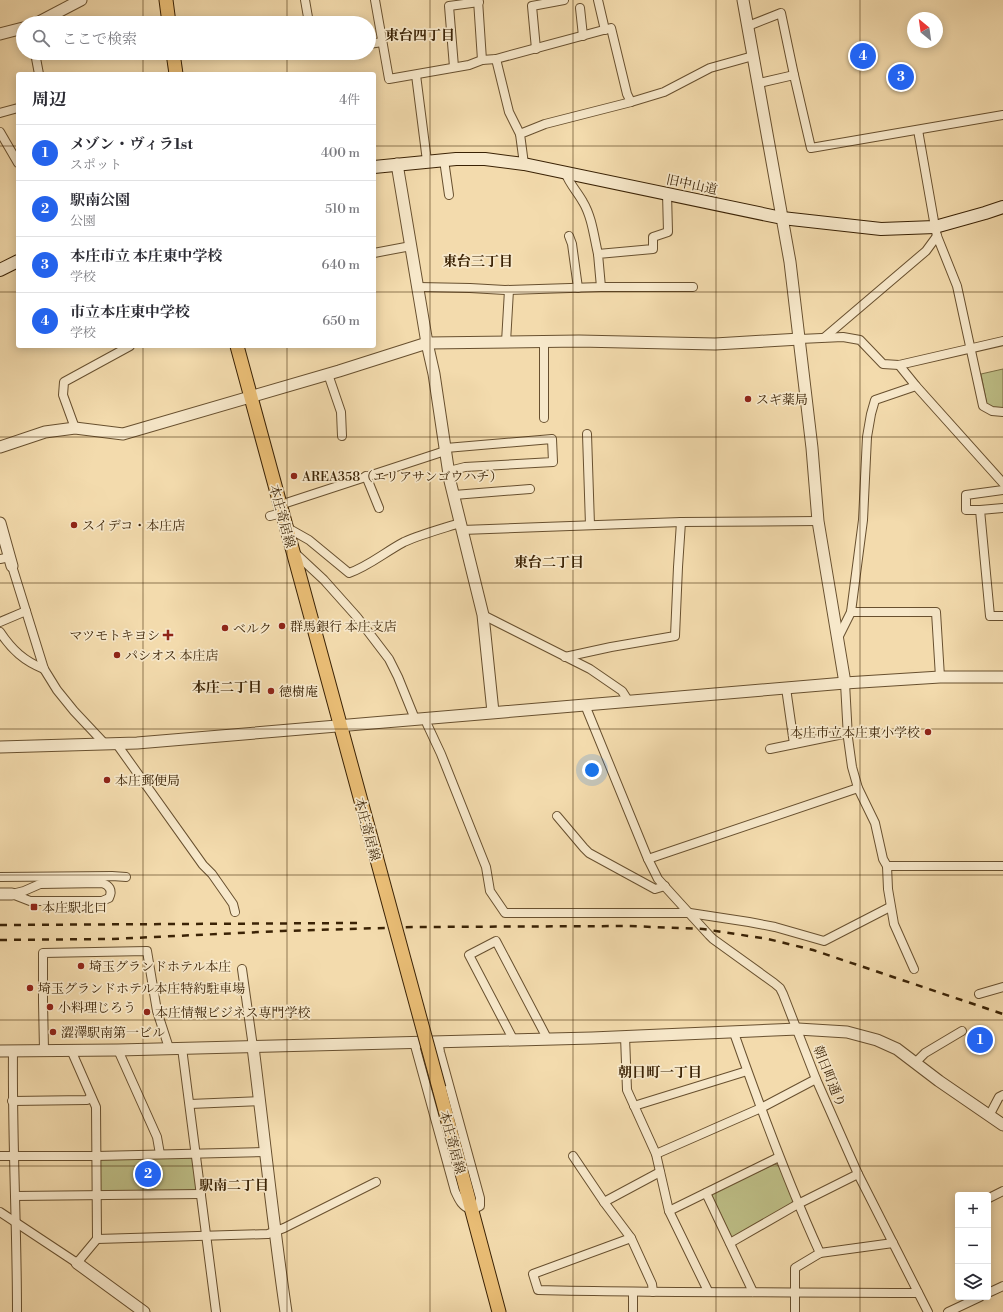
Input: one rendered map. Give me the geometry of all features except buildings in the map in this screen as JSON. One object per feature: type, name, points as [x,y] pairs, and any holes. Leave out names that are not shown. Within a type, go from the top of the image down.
[{"type":"main road","points":[[166,0],[168,16]]},
{"type":"main road","points":[[174,60],[176,72]]},
{"type":"main road","name":"旧中山道","points":[[376,167],[456,159],[524,164],[782,218],[881,229],[909,229],[936,232],[1003,207]]},
{"type":"main road","points":[[0,270],[16,262]]},
{"type":"main road","name":"本庄寄居線","points":[[237,348],[251,396],[278,511],[286,527],[293,551],[499,1312]]},
{"type":"street","points":[[50,16],[81,0]]},
{"type":"street","points":[[305,0],[308,16]]},
{"type":"street","points":[[376,0],[389,79],[416,75],[482,60],[496,60],[611,28],[627,94],[631,102]]},
{"type":"street","points":[[536,49],[532,6],[564,0]]},
{"type":"street","points":[[598,0],[605,30]]},
{"type":"street","points":[[743,0],[790,262],[812,448],[818,521],[845,683],[852,767],[858,788],[875,823],[883,859],[887,866],[890,907],[894,924],[914,970]]},
{"type":"street","points":[[454,67],[449,6],[479,1],[482,60]]},
{"type":"street","points":[[580,8],[583,36]]},
{"type":"street","points":[[748,26],[781,13],[811,148],[1003,115]]},
{"type":"street","points":[[0,34],[16,30]]},
{"type":"street","points":[[376,43],[382,42]]},
{"type":"street","points":[[520,134],[545,124],[664,92],[710,68],[753,56]]},
{"type":"street","points":[[37,60],[40,72]]},
{"type":"street","points":[[496,60],[509,112],[520,134],[524,164]]},
{"type":"street","points":[[416,75],[427,161]]},
{"type":"street","points":[[758,83],[794,75]]},
{"type":"street","points":[[0,113],[16,109]]},
{"type":"street","points":[[918,130],[936,232],[958,286],[984,406],[992,411],[1003,412]]},
{"type":"street","points":[[0,132],[16,160]]},
{"type":"street","points":[[444,160],[449,195]]},
{"type":"street","points":[[397,164],[427,343],[434,374],[449,471],[482,615],[494,712]]},
{"type":"street","points":[[566,172],[570,183],[584,203],[588,214],[598,254],[601,288]]},
{"type":"street","points":[[598,254],[653,249],[652,237],[668,232],[667,193]]},
{"type":"street","points":[[826,337],[926,251],[936,232]]},
{"type":"street","points":[[569,236],[572,244],[578,288]]},
{"type":"street","points":[[376,253],[411,246]]},
{"type":"street","points":[[418,286],[509,290],[693,287]]},
{"type":"street","points":[[506,342],[509,290]]},
{"type":"street","points":[[0,447],[45,432],[75,428],[123,434],[328,374],[427,343],[646,342],[715,344],[844,336],[860,340],[883,364],[899,365],[1003,341]]},
{"type":"street","points":[[544,342],[544,418]]},
{"type":"street","points":[[75,428],[63,395],[64,382],[122,348]]},
{"type":"street","points":[[899,365],[1003,483]]},
{"type":"street","points":[[328,374],[341,412],[342,436]]},
{"type":"street","points":[[838,638],[851,612],[863,520],[868,437],[871,414],[875,400],[916,386]]},
{"type":"street","points":[[587,434],[590,525]]},
{"type":"street","points":[[278,511],[366,476],[446,449],[552,439],[553,462],[465,468],[449,471]]},
{"type":"street","points":[[366,476],[379,508]]},
{"type":"street","points":[[454,495],[530,489]]},
{"type":"street","points":[[1003,490],[966,494],[966,510],[1003,508]]},
{"type":"street","points":[[980,510],[990,616],[1003,616]]},
{"type":"street","points":[[286,527],[309,540],[349,573],[360,569],[403,543],[428,533],[461,527],[681,522],[818,521]]},
{"type":"street","points":[[565,657],[675,636],[681,522]]},
{"type":"street","points":[[0,523],[7,560],[26,611],[44,669],[57,690],[74,712],[110,744],[203,865],[212,874],[233,904],[235,912]]},
{"type":"street","points":[[293,551],[329,585],[357,617],[389,659],[420,719],[427,724],[441,754],[486,867],[490,891],[505,913],[690,913],[775,927],[824,941],[890,907]]},
{"type":"street","points":[[0,622],[26,611]]},
{"type":"street","points":[[851,612],[936,612],[940,677]]},
{"type":"street","points":[[482,615],[590,669],[622,691],[629,702]]},
{"type":"street","points":[[0,632],[8,645],[30,664],[44,669]]},
{"type":"street","points":[[0,747],[110,744],[494,712],[585,706],[845,683],[940,677],[1003,677]]},
{"type":"street","points":[[786,688],[794,744]]},
{"type":"street","name":"朝日町通り","points":[[585,706],[648,859],[658,878],[714,940],[780,988],[798,1030],[816,1079],[858,1174],[928,1312]]},
{"type":"street","points":[[770,749],[848,733]]},
{"type":"street","points":[[648,859],[858,788]]},
{"type":"street","points":[[557,816],[590,853],[655,889],[665,886]]},
{"type":"street","points":[[887,866],[1003,866]]},
{"type":"street","points":[[0,877],[126,876]]},
{"type":"street","points":[[0,894],[12,894],[42,884],[102,883],[109,886],[111,889],[109,898],[102,901],[30,901],[12,894]]},
{"type":"street","points":[[513,1039],[468,955],[496,941],[547,1038]]},
{"type":"street","points":[[44,1050],[43,953],[147,950],[157,1010],[169,1048]]},
{"type":"street","points":[[242,969],[286,1312]]},
{"type":"street","points":[[980,994],[1003,987]]},
{"type":"street","points":[[0,1051],[118,1050],[798,1030],[847,1032],[877,1040],[897,1049],[1003,1125]]},
{"type":"street","points":[[915,1063],[925,1053],[962,1031]]},
{"type":"street","points":[[734,1033],[779,1157],[820,1253]]},
{"type":"street","points":[[625,1036],[627,1090],[656,1154],[669,1211],[708,1291]]},
{"type":"street","points":[[414,1042],[455,1191],[460,1202],[465,1207],[472,1210],[480,1206],[480,1198],[438,1041]]},
{"type":"street","points":[[182,1048],[216,1312]]},
{"type":"street","points":[[71,1050],[96,1107],[97,1239],[77,1263]]},
{"type":"street","points":[[118,1050],[157,1137],[160,1154]]},
{"type":"street","points":[[13,1051],[12,1101],[17,1312]]},
{"type":"street","points":[[634,1106],[747,1071]]},
{"type":"street","points":[[656,1154],[760,1108],[816,1079]]},
{"type":"street","points":[[989,1116],[999,1097],[1003,1095]]},
{"type":"street","points":[[12,1101],[87,1100],[92,1096]]},
{"type":"street","points":[[190,1104],[259,1101]]},
{"type":"street","points":[[0,1156],[96,1156],[266,1152]]},
{"type":"street","points":[[573,1156],[630,1238],[652,1284],[653,1292]]},
{"type":"street","points":[[669,1211],[779,1157]]},
{"type":"street","points":[[604,1202],[660,1172]]},
{"type":"street","points":[[730,1243],[798,1204],[858,1174]]},
{"type":"street","points":[[97,1239],[268,1234],[275,1232],[376,1182]]},
{"type":"street","points":[[991,1197],[1003,1191]]},
{"type":"street","points":[[706,1193],[753,1292]]},
{"type":"street","points":[[15,1196],[201,1194]]},
{"type":"street","points":[[0,1212],[77,1263],[144,1312]]},
{"type":"street","points":[[630,1238],[533,1274],[538,1290],[633,1292],[708,1291],[918,1293]]},
{"type":"street","points":[[795,1312],[795,1268],[820,1253],[893,1243]]},
{"type":"street","points":[[991,1292],[1003,1286]]},
{"type":"street","points":[[633,1292],[633,1312]]},
{"type":"street","points":[[948,1312],[974,1300]]},
{"type":"green space","points":[[1003,369],[1003,409],[993,408],[987,405],[981,374]]},
{"type":"green space","points":[[193,1158],[198,1189],[194,1191],[102,1193],[100,1191],[99,1160],[101,1159]]},
{"type":"green space","points":[[775,1164],[779,1166],[793,1199],[792,1203],[735,1238],[732,1238],[712,1196],[713,1193]]},
{"type":"railway","points":[[0,925],[358,923]]},
{"type":"railway","points":[[0,940],[111,939],[282,931],[416,927],[629,926],[703,929],[768,939],[813,950],[1003,1014]]},
{"type":"place","name":"市立本庄東中学校","points":[[863,56]]},
{"type":"place","name":"本庄市立 本庄東中学校","points":[[901,77]]},
{"type":"place","name":"スギ薬局","points":[[748,399]]},
{"type":"place","name":"AREA358（エリアサンゴウハチ）","points":[[294,476]]},
{"type":"place","name":"スイデコ・本庄店","points":[[74,525]]},
{"type":"place","name":"群馬銀行 本庄支店","points":[[282,626]]},
{"type":"place","name":"ベルク","points":[[225,628]]},
{"type":"place","name":"マツモトキヨシ","points":[[168,635]]},
{"type":"place","name":"パシオス 本庄店","points":[[117,655]]},
{"type":"place","name":"徳樹庵","points":[[271,691]]},
{"type":"place","name":"本庄市立本庄東小学校","points":[[928,732]]},
{"type":"place","name":"本庄郵便局","points":[[107,780]]},
{"type":"place","name":"本庄駅北口","points":[[34,907]]},
{"type":"place","name":"埼玉グランドホテル本庄","points":[[81,966]]},
{"type":"place","name":"埼玉グランドホテル本庄特約駐車場","points":[[30,988]]},
{"type":"place","name":"小料理じろう","points":[[50,1007]]},
{"type":"place","name":"本庄情報ビジネス専門学校","points":[[147,1012]]},
{"type":"place","name":"澀澤駅南第一ビル","points":[[53,1032]]},
{"type":"place","name":"メゾン・ヴィラ1st","points":[[980,1040]]},
{"type":"place","name":"駅南公園","points":[[148,1174]]},
{"type":"district","name":"東台四丁目","points":[[420,35]]},
{"type":"district","name":"東台三丁目","points":[[478,261]]},
{"type":"district","name":"東台二丁目","points":[[549,562]]},
{"type":"district","name":"本庄二丁目","points":[[227,687]]},
{"type":"district","name":"朝日町一丁目","points":[[660,1072]]},
{"type":"district","name":"駅南二丁目","points":[[234,1185]]}]
